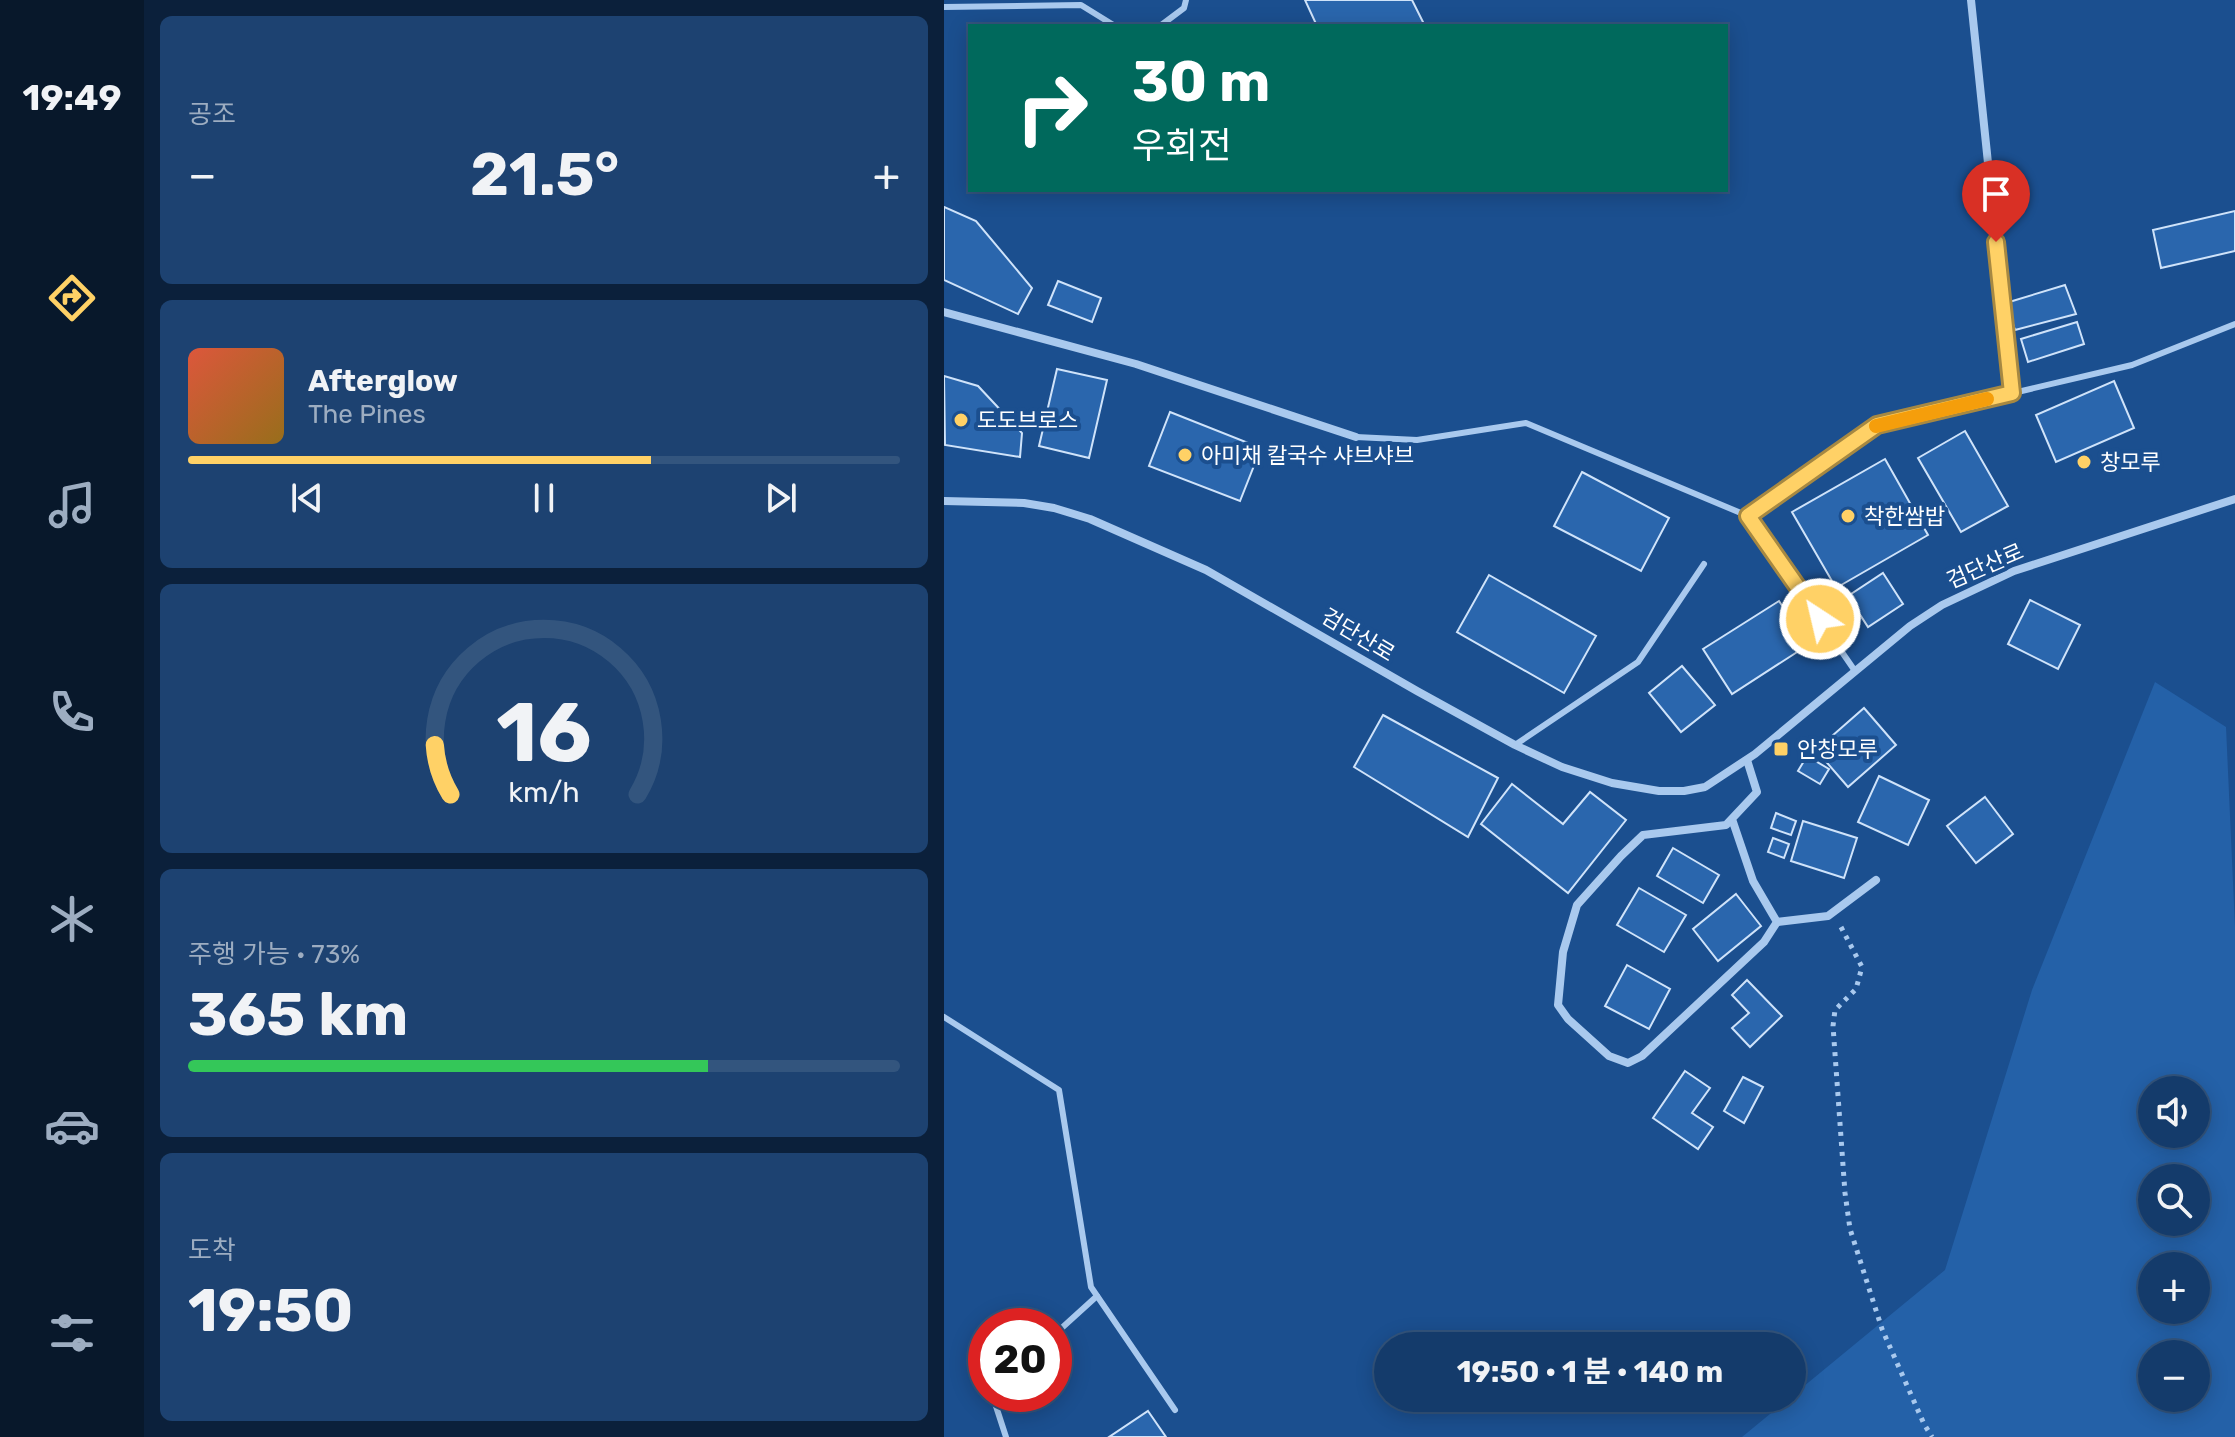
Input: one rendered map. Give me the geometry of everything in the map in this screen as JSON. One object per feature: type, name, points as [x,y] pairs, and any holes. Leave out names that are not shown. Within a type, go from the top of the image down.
[{"type":"street","points":[[1971,0],[2012,393]]},
{"type":"street","points":[[944,312],[1136,364],[1356,437]]},
{"type":"street","name":"검단산로","points":[[944,501],[1024,503],[1090,519],[1156,546],[1253,595],[1515,745],[1574,771],[1612,783],[1659,791],[1684,791],[1705,787],[1747,760],[1910,626],[1976,587],[2014,571],[2235,499]]},
{"type":"street","points":[[1747,760],[1757,792],[1726,825],[1643,835],[1577,905],[1563,952],[1558,1005],[1568,1019],[1609,1056],[1628,1063],[1642,1056],[1764,942],[1777,922]]},
{"type":"street","points":[[1732,819],[1753,881],[1777,922]]},
{"type":"street","points":[[1777,922],[1828,916],[1876,880]]},
{"type":"lane","points":[[1163,24],[1184,8],[1186,0]]},
{"type":"lane","points":[[944,7],[1081,5],[1112,24]]},
{"type":"lane","points":[[1748,516],[1877,425],[2132,365],[2235,324]]},
{"type":"lane","points":[[1356,437],[1417,440],[1526,423],[1748,516],[1855,671]]},
{"type":"lane","points":[[1515,745],[1638,662],[1704,564]]},
{"type":"lane","points":[[944,1017],[1059,1090],[1091,1287],[1175,1410]]},
{"type":"lane","points":[[1072,1319],[1097,1296]]},
{"type":"lane","points":[[998,1412],[1006,1437]]},
{"type":"path","points":[[1828,916],[1842,927],[1862,967],[1856,989],[1835,1010],[1833,1026],[1850,1229],[1882,1329],[1932,1437]]},
{"type":"shaded area","points":[[2155,682],[2226,727],[2235,927],[2235,1437],[1742,1437],[1772,1412],[1806,1412],[1806,1384],[1945,1270],[2032,990]]},
{"type":"building","points":[[1305,0],[1412,0],[1424,24],[1316,24]]},
{"type":"building","points":[[944,207],[976,221],[1032,288],[1018,314],[944,280]]},
{"type":"building","points":[[2235,211],[2235,251],[2161,268],[2153,230]]},
{"type":"building","points":[[1058,281],[1101,298],[1092,322],[1048,305]]},
{"type":"building","points":[[2065,285],[2076,314],[2015,330],[2006,303]]},
{"type":"building","points":[[2077,322],[2084,344],[2028,362],[2021,339]]},
{"type":"building","points":[[1057,369],[1107,380],[1089,458],[1039,446]]},
{"type":"building","points":[[944,376],[978,386],[1022,433],[1020,457],[945,445]]},
{"type":"building","points":[[2114,381],[2134,428],[2056,462],[2036,415]]},
{"type":"building","points":[[1170,412],[1261,448],[1240,501],[1149,466]]},
{"type":"building","points":[[1965,431],[2008,506],[1961,532],[1918,458]]},
{"type":"building","points":[[1885,459],[1928,535],[1836,588],[1792,512]]},
{"type":"building","points":[[1582,472],[1669,518],[1641,571],[1554,526]]},
{"type":"building","points":[[1883,573],[1903,604],[1868,627],[1848,596]]},
{"type":"building","points":[[1489,575],[1596,636],[1564,693],[1457,632]]},
{"type":"building","points":[[2030,600],[2080,625],[2058,669],[2008,644]]},
{"type":"building","points":[[1779,601],[1808,645],[1732,694],[1703,649]]},
{"type":"building","points":[[1682,666],[1715,705],[1681,732],[1649,693]]},
{"type":"building","points":[[1864,708],[1896,745],[1848,787],[1816,750]]},
{"type":"building","points":[[1383,715],[1498,778],[1468,837],[1354,767]]},
{"type":"building","points":[[1807,756],[1829,769],[1820,784],[1798,771]]},
{"type":"building","points":[[1879,776],[1929,800],[1908,845],[1858,822]]},
{"type":"building","points":[[1512,784],[1563,824],[1590,792],[1626,820],[1568,893],[1481,824]]},
{"type":"building","points":[[1985,797],[2013,834],[1976,863],[1947,826]]},
{"type":"building","points":[[1776,813],[1796,821],[1791,835],[1771,828]]},
{"type":"building","points":[[1803,821],[1857,838],[1844,878],[1791,861]]},
{"type":"building","points":[[1773,838],[1789,844],[1784,858],[1768,852]]},
{"type":"building","points":[[1673,848],[1719,875],[1703,903],[1657,876]]},
{"type":"building","points":[[1639,888],[1686,915],[1664,952],[1617,925]]},
{"type":"building","points":[[1736,894],[1761,926],[1718,961],[1693,929]]},
{"type":"building","points":[[1627,965],[1670,989],[1649,1029],[1605,1006]]},
{"type":"building","points":[[1747,980],[1782,1016],[1750,1047],[1732,1028],[1749,1013],[1732,995]]},
{"type":"building","points":[[1685,1071],[1710,1088],[1692,1113],[1713,1127],[1698,1149],[1653,1118]]},
{"type":"building","points":[[1743,1077],[1763,1087],[1744,1123],[1724,1111]]},
{"type":"building","points":[[1148,1411],[1166,1437],[1109,1437]]},
{"type":"slow traffic","points":[[1876,426],[1987,399]]},
{"type":"place","name":"도도브로스","points":[[961,420]]},
{"type":"place","name":"아미채 칼국수 샤브샤브","points":[[1185,455]]},
{"type":"place","name":"창모루","points":[[2084,462]]},
{"type":"place","name":"착한쌈밥","points":[[1848,516]]},
{"type":"place","name":"안창모루","points":[[1781,749]]},
{"type":"route","points":[[1820,619],[1748,516],[1877,425],[2012,393],[1996,242]]}]
